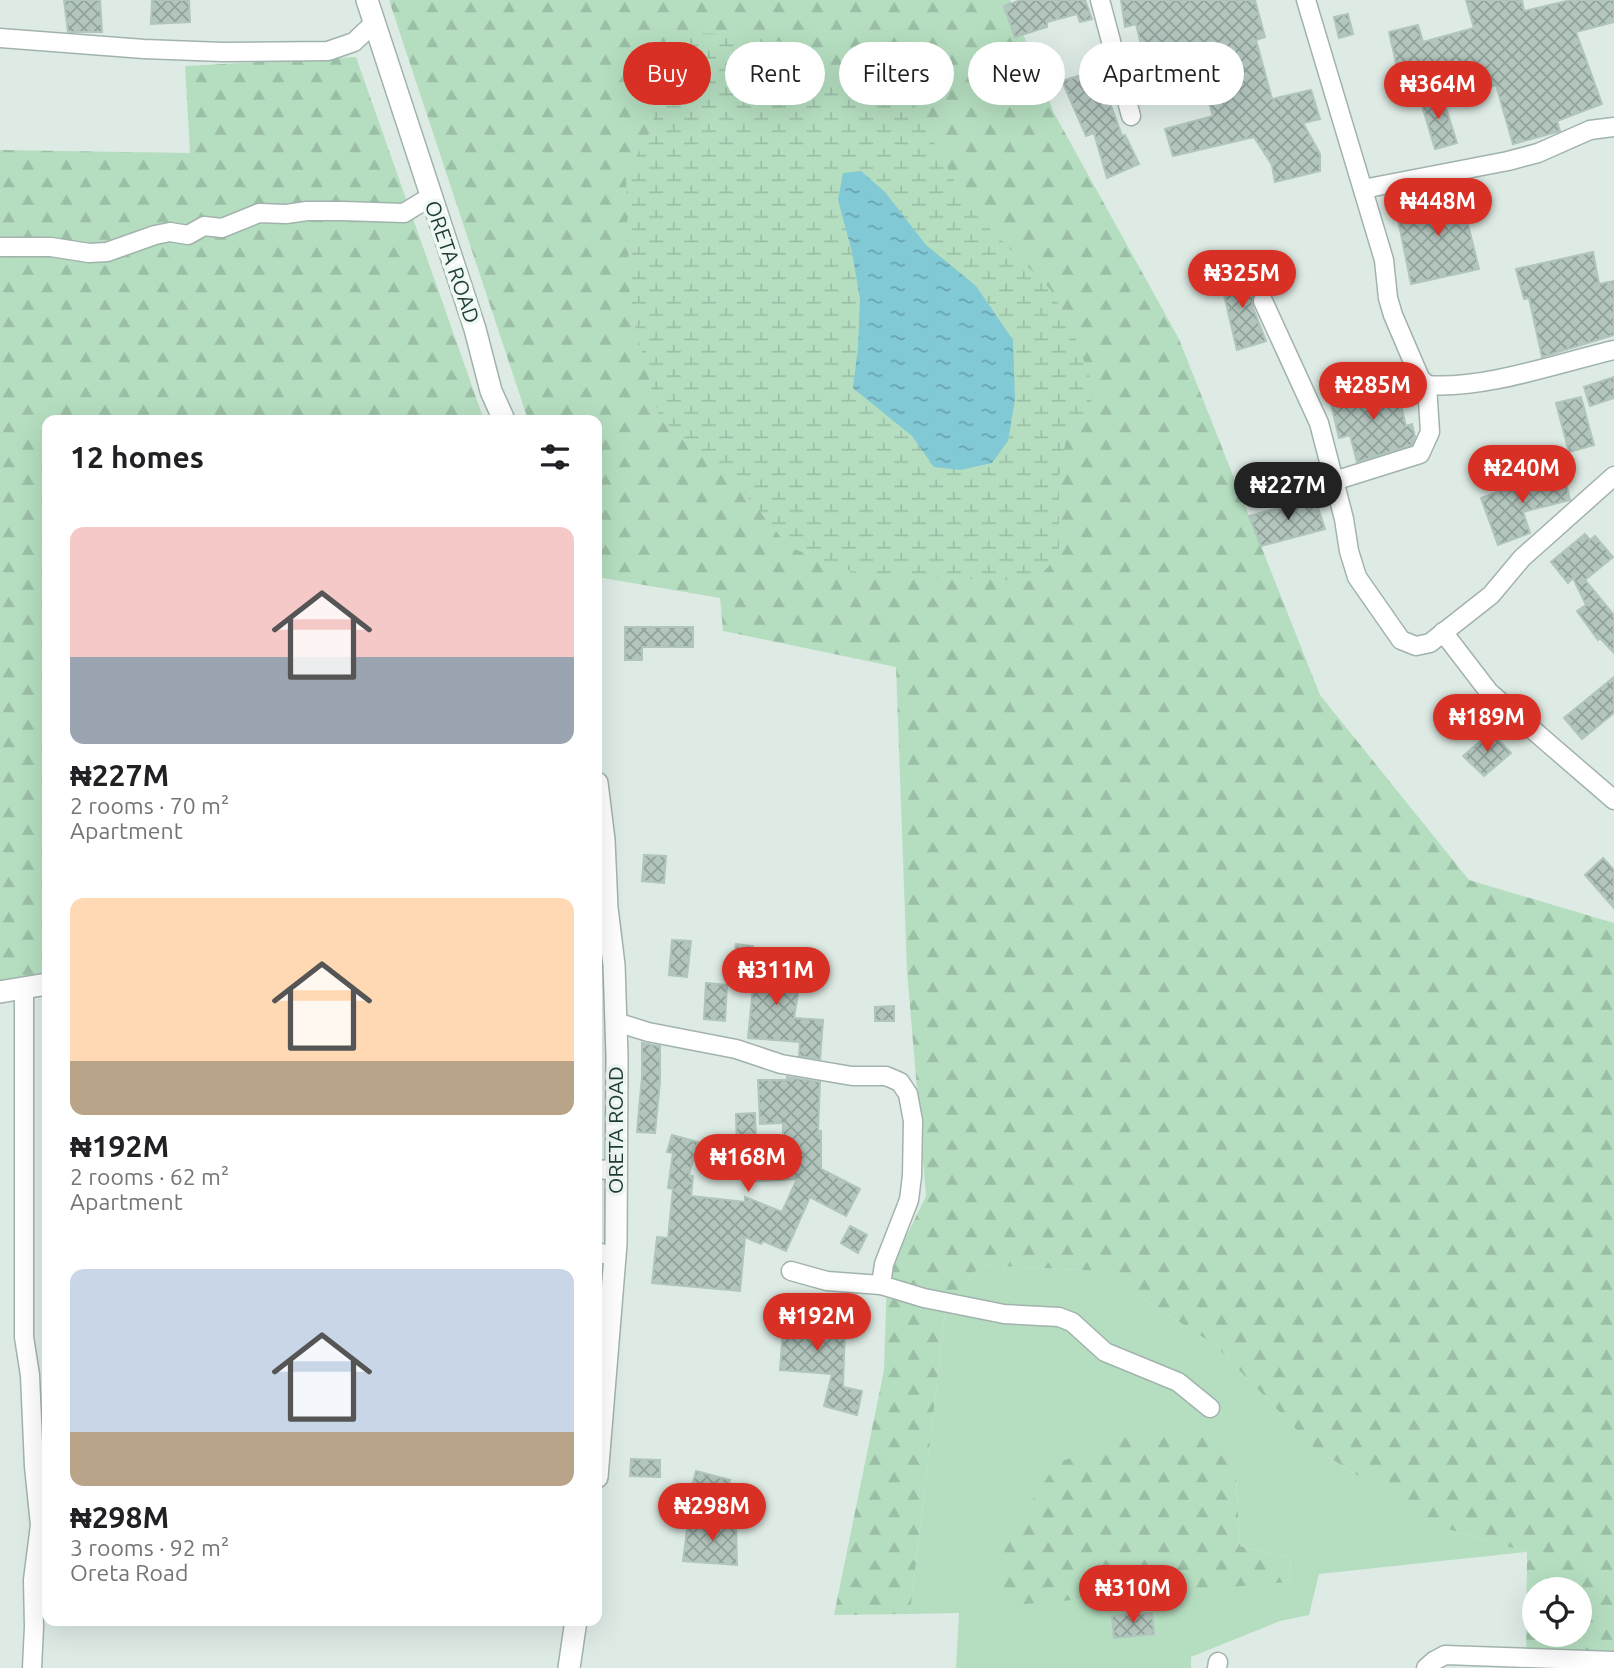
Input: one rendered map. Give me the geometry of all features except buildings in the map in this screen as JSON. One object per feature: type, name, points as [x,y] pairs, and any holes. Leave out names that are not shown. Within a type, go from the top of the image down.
[{"type":"street","name":"ORETA ROAD","points":[[367,0],[475,329],[491,391],[502,415]]},
{"type":"street","points":[[1100,0],[1131,116]]},
{"type":"street","points":[[1306,0],[1384,260],[1388,298],[1393,315],[1420,378],[1427,385],[1445,387],[1486,381],[1614,350]]},
{"type":"street","points":[[0,38],[196,51],[328,51],[355,42],[374,23]]},
{"type":"street","points":[[1363,190],[1508,161],[1538,153],[1590,130],[1614,127]]},
{"type":"street","points":[[0,247],[51,247],[89,253],[107,252],[155,235],[170,232],[188,235],[204,226],[222,228],[259,213],[404,213],[430,197]]},
{"type":"street","points":[[1263,301],[1318,423],[1357,577],[1401,640],[1416,646],[1430,643],[1491,595],[1522,558],[1612,483]]},
{"type":"street","points":[[1334,481],[1420,454],[1430,432],[1427,385]]},
{"type":"street","points":[[1443,632],[1489,692],[1614,800]]},
{"type":"street","name":"ORETA ROAD","points":[[602,896],[614,965],[616,1022],[606,1170],[602,1354]]},
{"type":"street","points":[[0,992],[42,985]]},
{"type":"street","points":[[24,988],[24,1337],[30,1375],[40,1525],[33,1580],[32,1668]]},
{"type":"street","points":[[616,1022],[648,1032],[736,1049],[781,1064],[852,1076],[886,1076],[900,1082],[908,1094],[913,1121],[912,1177],[909,1200],[884,1264],[881,1285]]},
{"type":"street","points":[[791,1271],[827,1281],[881,1285],[924,1298],[1004,1314],[1059,1317],[1072,1322],[1105,1352],[1178,1382],[1210,1408]]},
{"type":"street","points":[[569,1668],[575,1626]]},
{"type":"street","points":[[1426,1668],[1445,1655],[1614,1661]]},
{"type":"green space","points":[[389,0],[1010,0],[1026,42],[968,42],[968,105],[1051,105],[1179,339],[1320,695],[1469,880],[1614,923],[1614,1668],[1526,1668],[1526,1647],[1592,1647],[1592,1577],[1527,1577],[1527,1552],[1434,1525],[1313,1447],[1215,1345],[1100,1271],[980,1265],[945,1314],[910,1614],[834,1615],[884,1370],[887,1276],[926,1196],[907,971],[896,667],[723,631],[720,598],[602,578],[602,415],[526,415]]},
{"type":"green space","points":[[686,33],[730,34],[783,42],[725,42],[725,105],[825,105],[825,73],[839,79],[839,105],[914,105],[968,207],[1050,289],[1070,323],[1094,388],[1089,413],[1067,435],[1059,476],[1059,555],[1035,581],[863,576],[789,547],[733,479],[659,417],[630,307],[626,175],[652,128],[655,105],[711,105],[711,42],[665,42]],"holes":[[[885,192],[926,245],[976,286],[1012,340],[1015,400],[1008,441],[934,467],[912,436],[853,388],[860,299],[852,252]]]},
{"type":"green space","points":[[356,57],[482,415],[42,415],[42,973],[0,981],[0,150],[190,153],[185,66]]},
{"type":"green space","points":[[980,1265],[1100,1271],[1215,1345],[1313,1447],[1434,1525],[1527,1552],[1319,1574],[1309,1615],[1280,1621],[1191,1657],[1191,1668],[956,1668],[959,1613],[910,1614],[945,1314]],"holes":[[[1236,1477],[1240,1546],[1291,1558],[1289,1582],[999,1550],[1027,1510]]]},
{"type":"green space","points":[[1139,1432],[1207,1434],[1236,1477],[1240,1546],[1291,1558],[1289,1582],[1013,1605],[998,1574],[999,1550],[1057,1463]]},
{"type":"water","points":[[861,171],[885,192],[926,245],[976,286],[1013,340],[1015,399],[1008,441],[992,463],[960,470],[934,467],[912,436],[853,388],[860,299],[852,252],[838,200],[843,173]]}]
